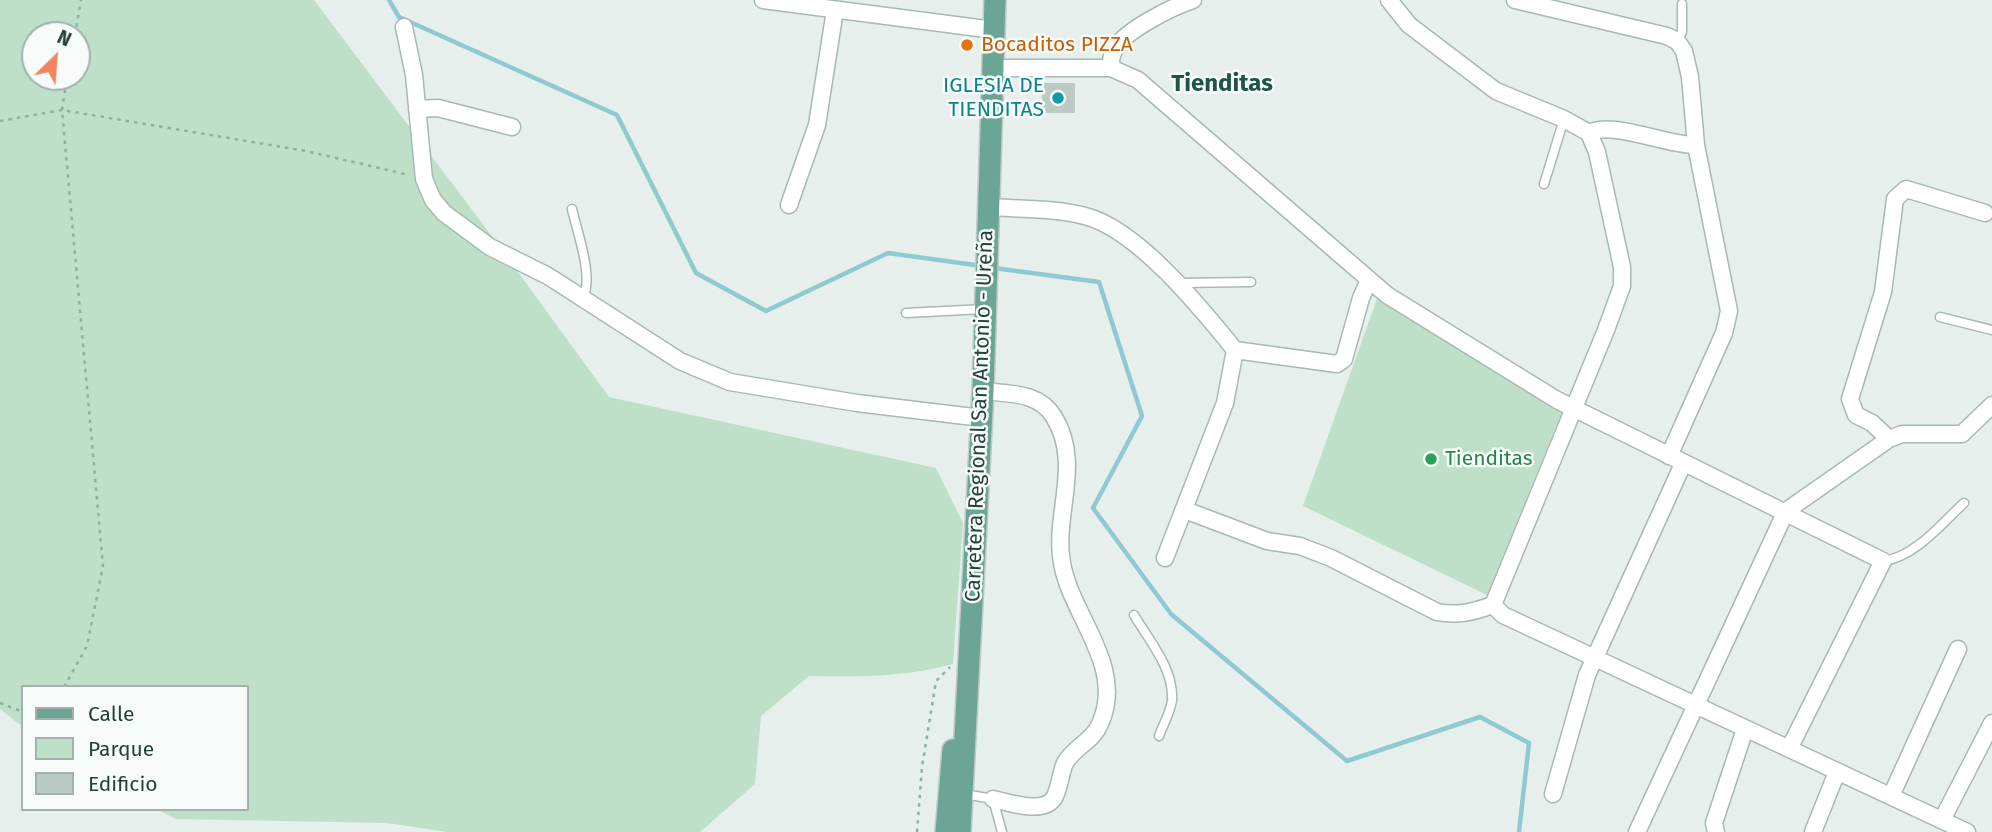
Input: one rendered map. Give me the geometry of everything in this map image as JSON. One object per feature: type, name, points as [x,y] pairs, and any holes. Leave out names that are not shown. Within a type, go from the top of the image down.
[{"type":"main road","name":"Carretera Regional San Antonio - Ureña","points":[[960,832],[982,418],[995,0]]},
{"type":"main road","points":[[946,832],[954,749],[960,714],[969,695]]},
{"type":"street","points":[[762,0],[801,2],[835,10],[994,30]]},
{"type":"street","points":[[1111,68],[1111,55],[1122,39],[1190,0]]},
{"type":"street","points":[[1515,0],[1677,41],[1684,51],[1690,77],[1696,145],[1729,311],[1724,333],[1676,460],[1595,659],[1566,742],[1553,794]]},
{"type":"street","points":[[1185,510],[1267,541],[1300,547],[1331,558],[1437,612],[1471,613],[1493,605],[1622,286],[1622,267],[1597,152],[1589,134],[1564,119],[1496,91],[1409,25],[1396,2]]},
{"type":"street","points":[[789,205],[817,125],[835,10]]},
{"type":"street","points":[[404,27],[417,109],[424,179],[433,200],[469,232],[583,297],[680,361],[730,382],[857,403],[982,418]]},
{"type":"street","points":[[993,68],[1111,68],[1138,80],[1387,295],[1573,409],[1884,561],[1789,749]]},
{"type":"street","points":[[417,109],[438,108],[512,127]]},
{"type":"street","points":[[1589,134],[1596,130],[1616,131],[1682,145],[1696,145]]},
{"type":"street","points":[[1889,439],[1872,423],[1856,415],[1850,399],[1883,292],[1895,199],[1906,189],[1986,213]]},
{"type":"street","points":[[989,207],[1083,215],[1108,224],[1126,236],[1176,285],[1235,350],[1337,364],[1344,359],[1361,298],[1369,280]]},
{"type":"street","points":[[1165,558],[1225,403],[1235,350]]},
{"type":"street","points":[[983,391],[1027,396],[1047,408],[1056,419],[1068,466],[1060,541],[1062,565],[1099,651],[1106,684],[1100,724],[1089,740],[1070,756],[1054,798],[1041,806],[993,799]]},
{"type":"street","points":[[1637,832],[1785,513],[1889,439],[1902,434],[1962,433],[1992,405]]},
{"type":"street","points":[[1493,605],[1503,615],[1967,832]]},
{"type":"street","points":[[1891,796],[1958,649]]},
{"type":"street","points":[[1942,820],[1992,723]]},
{"type":"street","points":[[1716,832],[1714,823],[1745,729]]},
{"type":"street","points":[[1813,832],[1837,772]]},
{"type":"lane","points":[[1677,41],[1682,32],[1682,4]]},
{"type":"lane","points":[[1544,184],[1564,119]]},
{"type":"lane","points":[[572,209],[587,277],[587,290],[583,297]]},
{"type":"lane","points":[[1176,285],[1203,281],[1251,282]]},
{"type":"lane","points":[[906,313],[984,309]]},
{"type":"lane","points":[[1940,317],[1992,330]]},
{"type":"lane","points":[[1884,561],[1895,560],[1911,551],[1964,503]]},
{"type":"lane","points":[[1134,615],[1164,665],[1171,683],[1172,702],[1158,736]]},
{"type":"lane","points":[[963,794],[993,799],[1002,832]]},
{"type":"path","points":[[77,21],[80,0]]},
{"type":"path","points":[[65,91],[62,110],[103,566],[87,646],[65,685]]},
{"type":"path","points":[[0,121],[62,110],[306,151],[424,179]]},
{"type":"path","points":[[917,832],[922,766],[936,681],[953,664]]},
{"type":"path","points":[[0,704],[21,711]]},
{"type":"green space","points":[[0,0],[314,0],[609,397],[936,468],[963,523],[953,664],[900,674],[809,676],[761,716],[755,784],[700,832],[447,832],[387,823],[176,819],[160,811],[248,811],[248,685],[21,685],[21,725],[0,709]]},
{"type":"green space","name":"Tienditas","points":[[1378,296],[1562,412],[1487,595],[1303,506]]},
{"type":"building","name":"IGLESIA DE TIENDITAS","points":[[1042,83],[1075,83],[1075,113],[1042,113]]},
{"type":"waterway","points":[[389,0],[399,17],[617,115],[696,273],[766,311],[888,253],[982,266]]},
{"type":"waterway","points":[[994,268],[1099,282],[1142,416],[1093,508],[1171,614],[1347,761],[1480,717],[1529,743],[1519,832]]},
{"type":"place","name":"Bocaditos PIZZA","points":[[967,45]]},
{"type":"place","name":"IGLESIA DE TIENDITAS","points":[[1058,98]]},
{"type":"place","name":"Tienditas","points":[[1431,459]]},
{"type":"district","name":"Tienditas","points":[[1222,84]]}]
